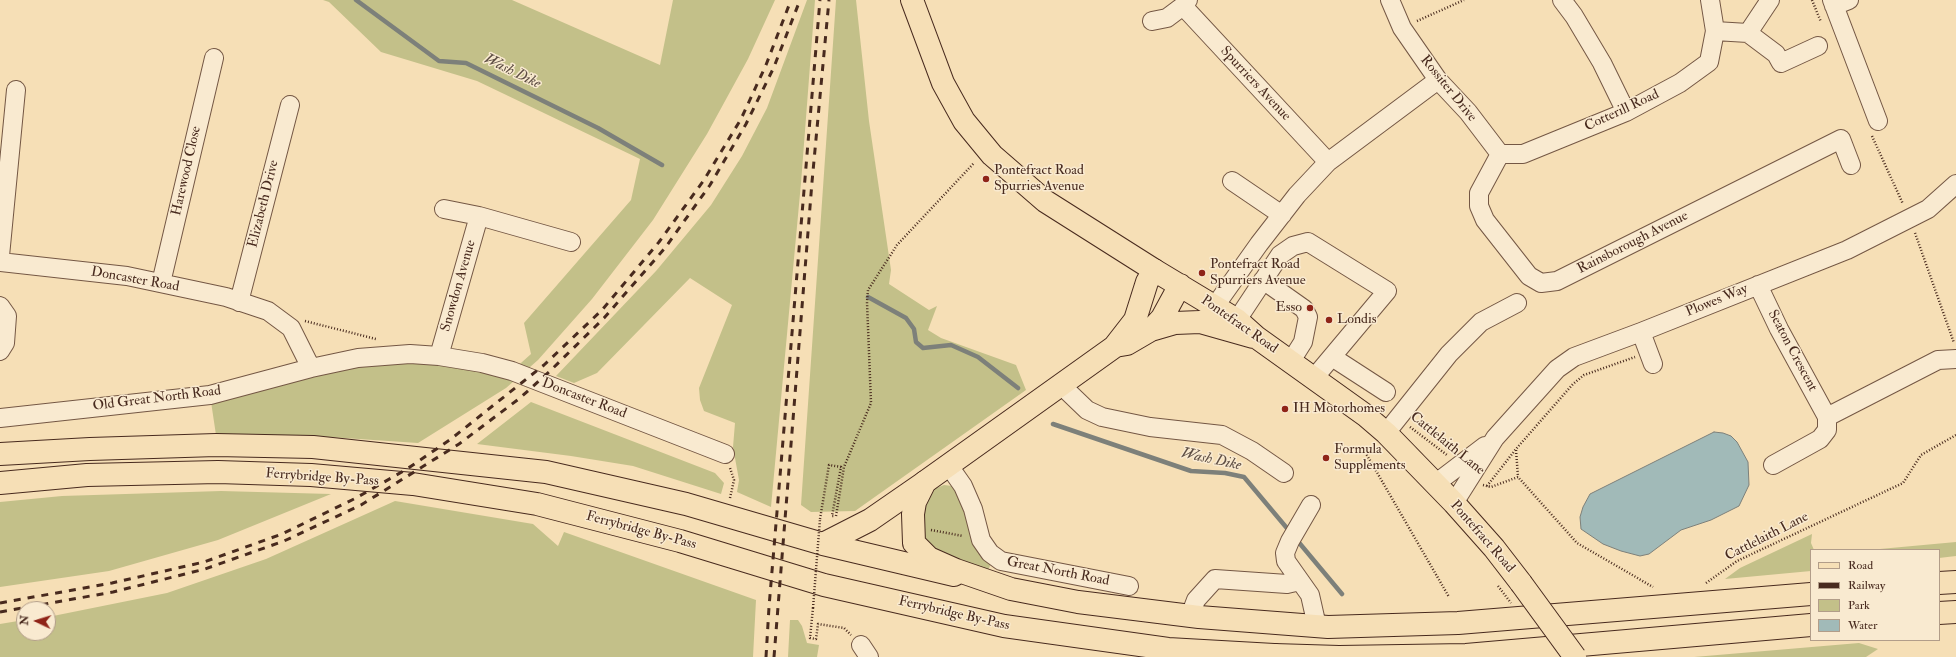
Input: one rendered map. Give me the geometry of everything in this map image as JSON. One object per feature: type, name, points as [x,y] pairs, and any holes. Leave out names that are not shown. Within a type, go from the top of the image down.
[{"type":"main road","name":"Pontefract Road","points":[[912,0],[943,83],[964,121],[992,155],[1046,201],[1154,270],[1237,320],[1256,337],[1365,415],[1392,425],[1435,484],[1494,548],[1576,657]]},
{"type":"main road","points":[[823,544],[870,520],[949,466],[1114,347],[1135,320],[1148,282],[1154,270]]},
{"type":"main road","points":[[1151,330],[1162,318],[1180,285]]},
{"type":"main road","points":[[1114,347],[1127,344],[1151,330],[1175,323],[1200,322],[1256,337]]},
{"type":"main road","name":"Ferrybridge By-Pass","points":[[0,454],[90,449],[216,446],[313,447],[413,456],[546,472],[686,504],[823,544],[1011,589]]},
{"type":"main road","name":"Ferrybridge By-Pass","points":[[0,483],[87,475],[218,472],[311,475],[413,484],[537,504],[680,541],[824,585],[1004,626],[1168,649],[1268,656],[1339,657],[1466,655],[1810,625]]},
{"type":"main road","points":[[925,482],[915,502],[913,514],[914,543],[929,558],[956,570],[1011,589],[1078,602],[1190,616],[1317,626],[1458,623],[1810,594]]},
{"type":"main road","points":[[1940,583],[1956,582]]},
{"type":"main road","points":[[1940,614],[1956,612]]},
{"type":"main road","points":[[1082,638],[1128,657]]},
{"type":"street","name":"Rossiter Drive","points":[[1390,0],[1402,28],[1438,80],[1468,112],[1500,154]]},
{"type":"street","points":[[1562,0],[1574,16],[1602,63],[1626,112]]},
{"type":"street","points":[[1710,0],[1715,31],[1748,33],[1776,54],[1780,63],[1818,46]]},
{"type":"street","points":[[1748,33],[1770,0]]},
{"type":"street","points":[[1838,2],[1847,40],[1878,121]]},
{"type":"street","name":"Spurriers Avenue","points":[[1152,21],[1167,18],[1185,3],[1328,162]]},
{"type":"street","name":"Cotterill Road","points":[[1500,154],[1523,154],[1626,112],[1680,83],[1708,62],[1715,31]]},
{"type":"street","name":"Harewood Close","points":[[161,283],[214,58]]},
{"type":"street","points":[[1215,306],[1297,195],[1328,162],[1438,80]]},
{"type":"street","points":[[0,256],[16,90]]},
{"type":"street","name":"Elizabeth Drive","points":[[239,302],[290,105]]},
{"type":"street","name":"Rainsborough Avenue","points":[[1500,154],[1479,193],[1479,206],[1485,220],[1530,276],[1541,283],[1557,281],[1841,139],[1851,165]]},
{"type":"street","points":[[1232,181],[1282,215]]},
{"type":"street","name":"Plowes Way","points":[[1454,503],[1465,471],[1557,369],[1574,357],[1847,250],[1928,209],[1956,184]]},
{"type":"street","points":[[444,209],[479,216],[571,242]]},
{"type":"street","name":"Snowdon Avenue","points":[[439,356],[479,216]]},
{"type":"street","points":[[1237,320],[1280,255],[1294,246],[1308,242],[1387,291],[1314,378]]},
{"type":"street","name":"Doncaster Road","points":[[0,262],[127,276],[239,302],[268,312],[292,328],[311,368],[358,358],[410,354],[439,356],[482,363],[512,371],[725,454]]},
{"type":"street","points":[[1263,280],[1304,310],[1308,317],[1302,342],[1291,361]]},
{"type":"street","name":"Seaton Crescent","points":[[1758,285],[1779,329],[1827,417]]},
{"type":"street","points":[[1392,425],[1449,354],[1481,322],[1517,303]]},
{"type":"street","points":[[0,306],[7,316],[5,343],[0,352]]},
{"type":"street","points":[[1641,332],[1651,358]]},
{"type":"street","points":[[1332,356],[1386,392]]},
{"type":"street","points":[[1773,465],[1820,439],[1827,430],[1827,417],[1938,360],[1956,359]]},
{"type":"street","name":"Old Great North Road","points":[[0,418],[210,395],[311,368]]},
{"type":"street","points":[[1061,385],[1087,410],[1102,417],[1150,427],[1222,435],[1252,451],[1284,473]]},
{"type":"street","name":"Great North Road","points":[[949,466],[963,486],[973,509],[981,540],[990,553],[1002,561],[1129,586]]},
{"type":"street","name":"Plowes Way","points":[[1435,484],[1465,471]]},
{"type":"street","points":[[1311,505],[1293,535],[1285,553],[1286,561],[1310,595],[1317,626]]},
{"type":"street","points":[[1190,616],[1196,600],[1215,579],[1287,584],[1300,581]]},
{"type":"path","points":[[1402,28],[1464,0]]},
{"type":"path","points":[[836,516],[844,467],[871,403],[867,302],[868,290],[897,245],[974,163]]},
{"type":"path","points":[[1910,219],[1956,349]]},
{"type":"path","points":[[298,319],[379,340]]},
{"type":"path","points":[[1487,486],[1516,449],[1561,397],[1584,375],[1651,358]]},
{"type":"path","name":"Cattlelaith Lane","points":[[1392,425],[1465,471],[1482,485],[1491,487],[1518,477]]},
{"type":"path","name":"Cattlelaith Lane","points":[[1704,584],[1736,561],[1903,482],[1921,455],[1956,435]]},
{"type":"path","points":[[1367,448],[1364,450],[1449,597]]},
{"type":"path","points":[[1516,449],[1518,477],[1577,543],[1652,587],[1660,587]]},
{"type":"path","points":[[725,454],[734,480],[729,500],[736,502]]},
{"type":"path","points":[[844,517],[832,516],[841,466],[829,465],[821,521],[810,638],[816,638],[818,624],[844,628],[865,651]]},
{"type":"path","points":[[813,522],[821,521]]},
{"type":"path","points":[[925,529],[981,540]]},
{"type":"green space","points":[[323,0],[512,0],[660,65],[673,0],[775,0],[748,59],[707,134],[653,220],[592,299],[538,360],[506,388],[418,443],[314,436],[216,435],[210,395],[358,358],[512,371],[531,354],[524,323],[631,200],[640,159],[477,81],[381,52],[329,2]]},
{"type":"green space","points":[[807,0],[815,0],[801,183],[771,507],[737,492],[739,480],[733,447],[735,423],[704,411],[700,400],[699,388],[732,305],[690,278],[597,373],[574,383],[556,376],[656,271],[711,205],[742,156],[767,108]]},
{"type":"green space","points":[[836,0],[856,0],[869,121],[891,270],[889,284],[929,310],[937,306],[928,330],[941,338],[1016,365],[1026,390],[855,511],[811,512],[801,505]]},
{"type":"green space","points":[[531,402],[715,473],[724,483],[721,494],[633,466],[571,456],[477,444]]},
{"type":"green space","points":[[944,485],[952,486],[961,493],[991,563],[988,571],[943,558],[922,538],[925,498],[934,489]]},
{"type":"green space","points":[[221,491],[331,494],[218,540],[109,571],[0,587],[0,502],[62,496]]},
{"type":"green space","points":[[395,501],[533,524],[558,546],[564,532],[756,600],[753,657],[0,657],[0,624],[16,621],[16,641],[56,641],[56,615],[167,593],[266,559]]},
{"type":"green space","points":[[1812,534],[1811,543],[1814,549],[1810,549],[1810,571],[1725,579],[1740,568]]},
{"type":"green space","points":[[1956,542],[1956,556],[1940,558],[1940,549],[1880,549]]},
{"type":"green space","points":[[790,620],[798,620],[802,626],[807,643],[819,645],[817,657],[788,657]]},
{"type":"green space","points":[[1859,643],[1878,649],[1866,657],[1694,657]]},
{"type":"water","points":[[1714,432],[1731,436],[1737,442],[1748,462],[1749,485],[1739,506],[1711,520],[1681,530],[1649,554],[1640,556],[1603,544],[1581,529],[1580,517],[1583,507],[1590,494]]},
{"type":"waterway","name":"Wash Dike","points":[[356,0],[439,61],[466,63],[598,128],[662,165]]},
{"type":"waterway","name":"Wash Dike","points":[[868,297],[906,318],[914,329],[916,342],[923,348],[951,345],[978,357],[1018,388]]},
{"type":"waterway","name":"Wash Dike","points":[[1053,424],[1191,471],[1225,473],[1244,477],[1291,533]]},
{"type":"waterway","name":"Wash Dike","points":[[1296,539],[1342,594]]},
{"type":"railway","points":[[0,603],[112,583],[204,562],[282,534],[356,498],[407,469],[451,439],[544,365],[602,310],[659,242],[704,180],[741,119],[766,65],[791,0]]},
{"type":"railway","points":[[0,612],[113,592],[205,569],[284,541],[361,505],[459,444],[520,398],[604,318],[665,248],[710,185],[746,124],[774,67],[800,0]]},
{"type":"railway","points":[[766,657],[820,0]]},
{"type":"railway","points":[[774,657],[812,182],[829,0]]},
{"type":"place","name":"Pontefract Road Spurries Avenue","points":[[986,179]]},
{"type":"place","name":"Pontefract Road Spurriers Avenue","points":[[1202,273]]},
{"type":"place","name":"Esso","points":[[1310,308]]},
{"type":"place","name":"Londis","points":[[1329,320]]},
{"type":"place","name":"IH Motorhomes","points":[[1285,409]]},
{"type":"place","name":"Formula Supplements","points":[[1326,458]]}]
